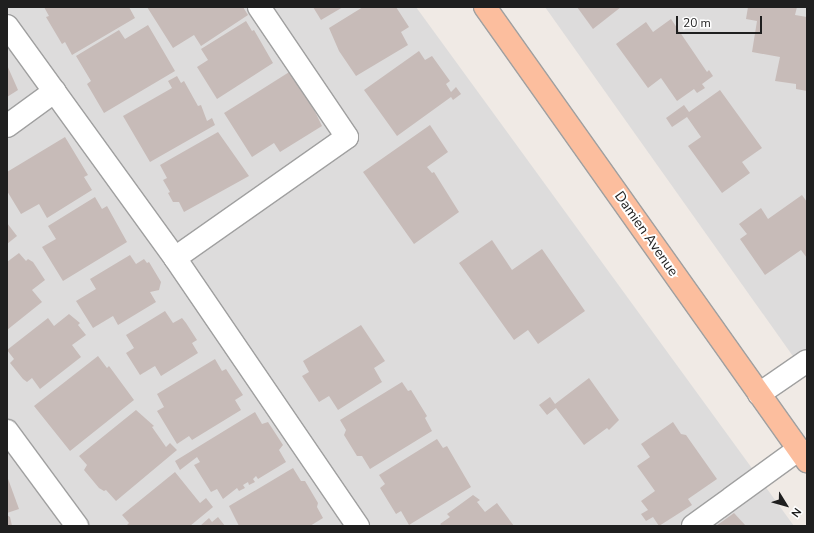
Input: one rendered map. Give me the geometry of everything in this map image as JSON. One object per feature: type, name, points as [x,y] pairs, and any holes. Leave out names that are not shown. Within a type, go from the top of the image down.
[{"type":"main road","name":"Damien Avenue","points":[[485,7],[803,455]]},
{"type":"street","points":[[175,258],[347,137],[259,7]]},
{"type":"street","points":[[7,26],[175,258],[358,526]]},
{"type":"street","points":[[7,126],[55,91]]},
{"type":"street","points":[[759,394],[807,361]]},
{"type":"street","points":[[7,431],[77,526]]},
{"type":"street","points":[[693,526],[803,455]]},
{"type":"shaded area","points":[[7,7],[416,7],[794,526],[7,526]]},
{"type":"shaded area","points":[[545,7],[807,7],[807,376]]},
{"type":"building","points":[[44,7],[129,7],[135,18],[72,55],[65,42],[62,44],[46,17],[49,16]]},
{"type":"building","points":[[147,7],[243,7],[248,15],[201,46],[194,35],[173,48]]},
{"type":"building","points":[[313,7],[343,7],[321,20]]},
{"type":"building","points":[[363,7],[396,7],[409,27],[401,32],[408,45],[356,76],[339,51],[329,28]]},
{"type":"building","points":[[577,7],[621,7],[593,29]]},
{"type":"building","points":[[748,7],[797,7],[795,15],[807,17],[807,91],[796,89],[796,84],[775,81],[780,57],[752,52],[757,21],[746,19]]},
{"type":"building","points":[[671,19],[707,72],[709,70],[713,76],[702,84],[705,88],[697,93],[694,89],[677,101],[661,78],[648,88],[616,44],[646,22],[653,32]]},
{"type":"building","points":[[246,21],[252,31],[254,30],[273,63],[217,99],[197,67],[208,60],[201,49]]},
{"type":"building","points":[[148,25],[175,71],[104,113],[87,84],[91,81],[76,56],[119,30],[125,39]]},
{"type":"building","points":[[419,51],[425,60],[432,56],[450,81],[446,84],[451,92],[456,87],[461,94],[453,100],[451,97],[397,136],[364,90]]},
{"type":"building","points":[[7,65],[18,90],[7,97]]},
{"type":"building","points":[[294,69],[322,126],[280,152],[274,143],[252,157],[224,113]]},
{"type":"building","points":[[177,76],[181,83],[184,81],[198,106],[201,105],[207,121],[212,118],[215,125],[150,162],[123,116],[172,88],[168,81]]},
{"type":"building","points":[[720,90],[762,148],[742,162],[750,173],[722,193],[688,146],[701,137],[687,117],[672,127],[666,118],[684,105],[689,112]]},
{"type":"building","points":[[430,125],[448,152],[427,167],[432,173],[434,172],[459,212],[414,244],[363,172]]},
{"type":"building","points":[[218,132],[249,176],[184,212],[179,202],[173,202],[168,193],[170,192],[163,180],[167,178],[160,165]]},
{"type":"building","points":[[65,137],[88,175],[84,177],[92,190],[47,218],[39,204],[21,214],[7,191],[7,172]]},
{"type":"building","points":[[802,195],[807,202],[807,258],[801,250],[765,275],[740,239],[747,234],[739,224],[761,208],[768,219]]},
{"type":"building","points":[[95,197],[102,209],[107,206],[127,242],[63,281],[42,247],[56,239],[48,226]]},
{"type":"building","points":[[7,223],[17,236],[7,244]]},
{"type":"building","points":[[492,240],[512,270],[542,249],[585,311],[538,344],[528,330],[514,340],[459,263]]},
{"type":"building","points":[[19,253],[26,261],[28,259],[33,262],[45,280],[32,290],[42,302],[7,330],[7,262]]},
{"type":"building","points":[[130,255],[136,264],[144,259],[147,263],[149,262],[161,282],[159,290],[150,292],[156,302],[118,325],[113,316],[93,328],[76,301],[96,289],[90,279]]},
{"type":"building","points":[[165,311],[173,323],[182,318],[186,323],[197,340],[192,343],[198,353],[161,376],[155,366],[140,375],[126,353],[134,348],[126,335]]},
{"type":"building","points":[[69,314],[80,323],[78,325],[86,335],[72,345],[81,357],[40,389],[32,378],[27,382],[23,379],[10,363],[14,359],[7,350],[48,318],[54,326]]},
{"type":"building","points":[[361,325],[385,361],[374,368],[382,382],[338,410],[329,396],[319,402],[302,376],[309,372],[303,361]]},
{"type":"building","points":[[98,356],[107,368],[109,366],[134,400],[70,451],[34,406]]},
{"type":"building","points":[[215,359],[222,371],[226,369],[243,395],[235,400],[241,410],[192,440],[189,436],[177,444],[157,411],[164,407],[157,394]]},
{"type":"building","points":[[589,378],[619,420],[609,430],[607,428],[584,445],[556,408],[547,415],[539,405],[550,397],[555,404]]},
{"type":"building","points":[[402,382],[408,391],[411,390],[427,416],[425,418],[432,431],[370,469],[362,456],[357,456],[344,435],[346,430],[340,420]]},
{"type":"building","points":[[136,410],[154,426],[152,427],[166,447],[170,443],[177,450],[116,501],[106,490],[104,491],[99,488],[84,470],[87,465],[79,456]]},
{"type":"building","points":[[255,412],[262,424],[268,422],[283,445],[279,450],[286,462],[258,479],[256,476],[253,479],[255,482],[249,485],[248,482],[243,485],[245,488],[239,491],[237,488],[223,499],[217,489],[211,492],[194,465],[200,462],[197,457],[180,470],[175,461]]},
{"type":"building","points":[[673,422],[681,434],[686,435],[717,479],[688,499],[692,505],[659,526],[653,517],[646,521],[641,514],[648,510],[641,501],[655,491],[637,466],[650,457],[641,444]]},
{"type":"building","points":[[437,439],[443,448],[447,446],[471,487],[409,525],[401,511],[396,514],[380,488],[385,484],[379,475]]},
{"type":"building","points":[[293,468],[301,481],[305,481],[318,503],[317,507],[323,518],[310,526],[239,526],[229,506]]},
{"type":"building","points":[[175,472],[200,503],[206,498],[213,507],[190,526],[126,526],[129,523],[122,515]]},
{"type":"building","points":[[7,476],[19,509],[7,513]]},
{"type":"building","points":[[473,495],[480,500],[477,502],[485,512],[497,503],[514,526],[442,526],[440,524],[450,517],[447,514]]},
{"type":"building","points":[[734,513],[746,526],[716,526]]},
{"type":"building","points":[[7,515],[10,517],[12,526],[7,526]]},
{"type":"building","points":[[218,517],[225,526],[200,526],[209,518],[212,522]]}]
